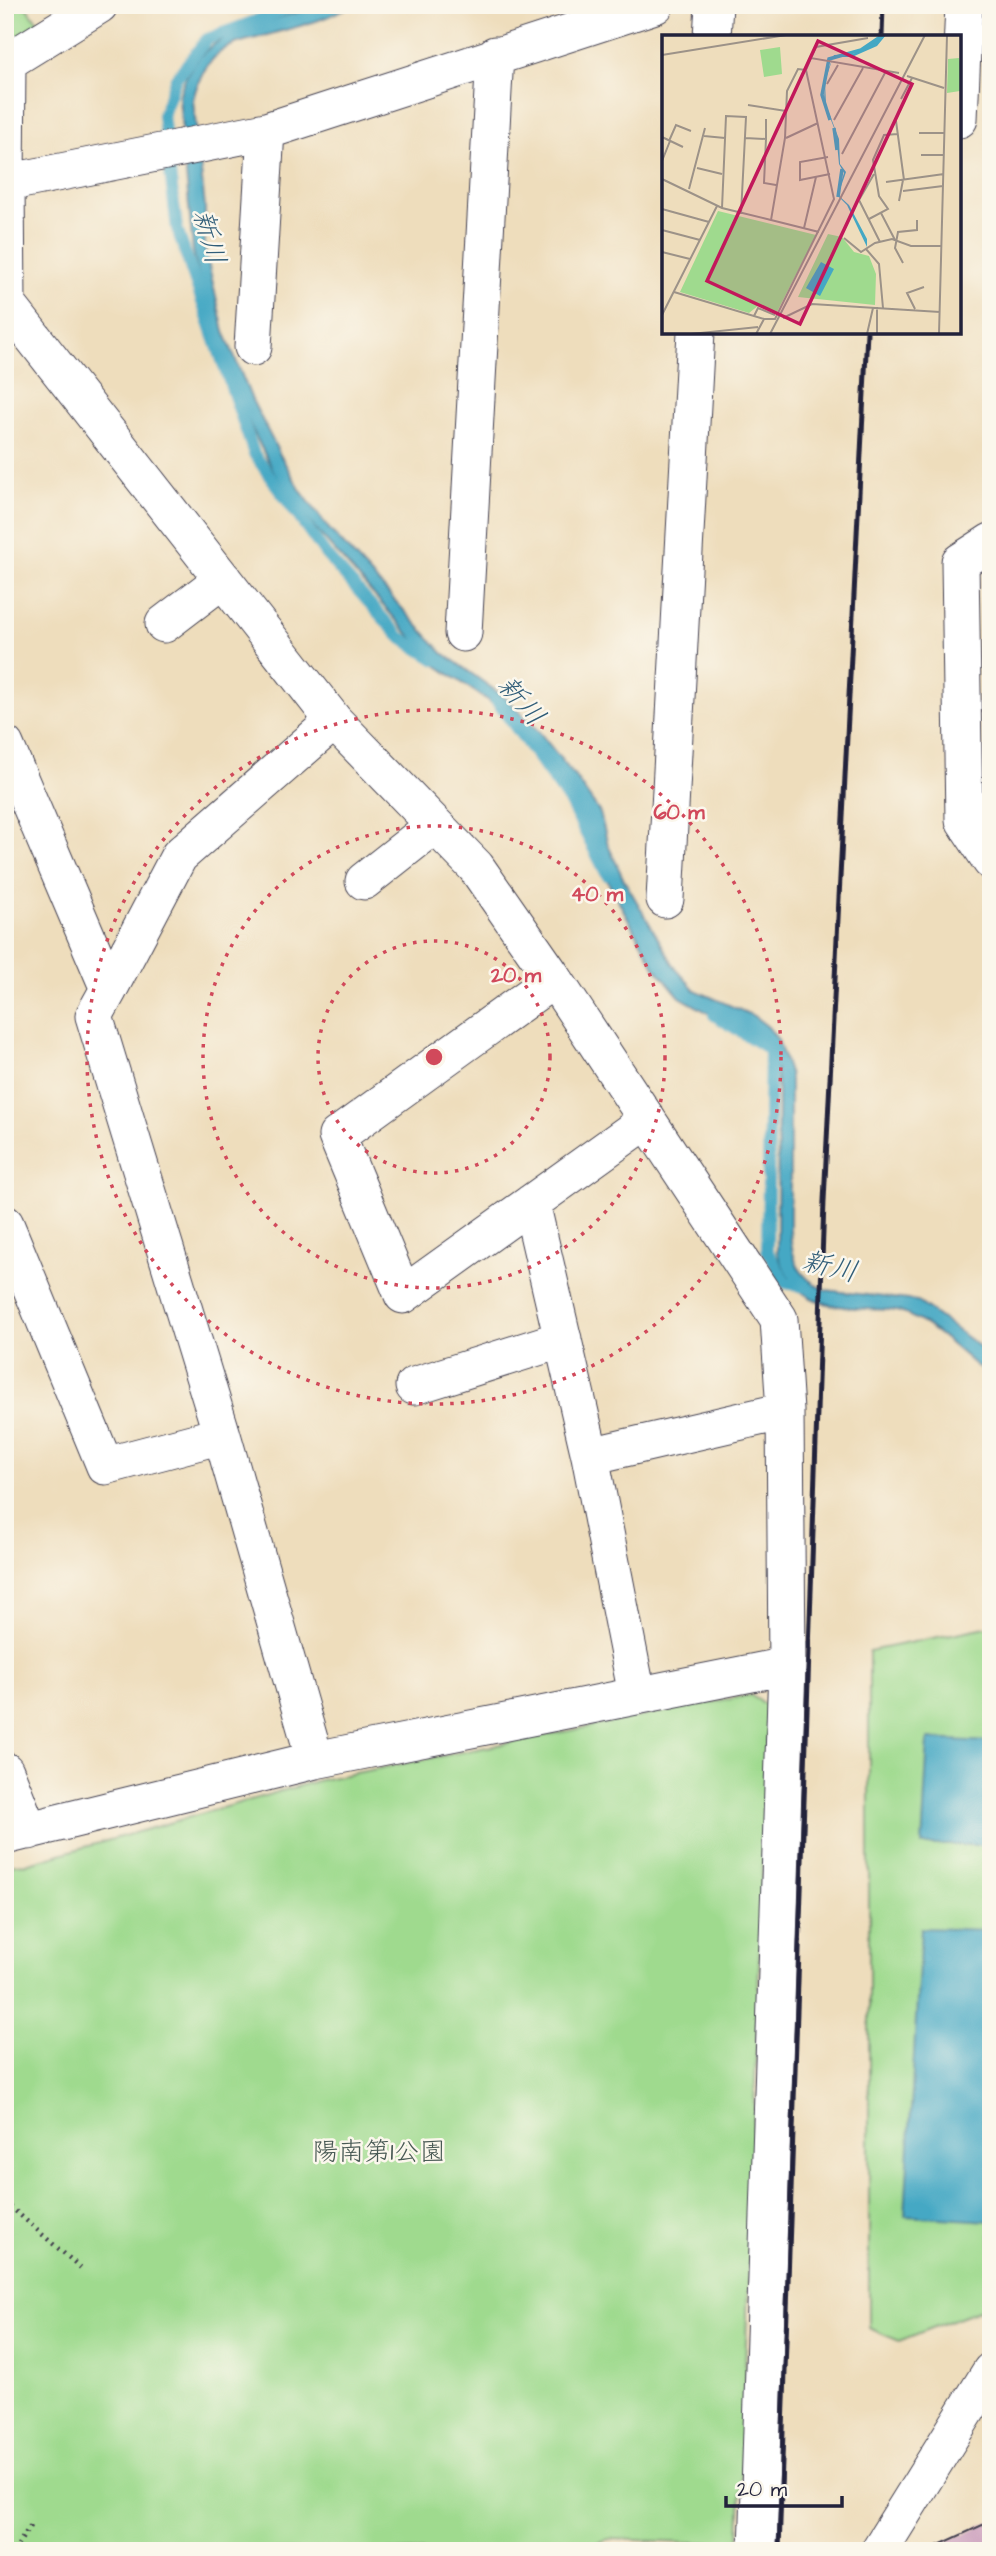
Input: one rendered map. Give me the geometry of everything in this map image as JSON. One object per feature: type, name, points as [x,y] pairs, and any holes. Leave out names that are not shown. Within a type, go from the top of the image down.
[{"type":"street","points":[[99,5],[7,62],[6,304],[334,721],[476,867],[554,979],[779,1318],[785,1411],[787,1666],[758,2551]]},
{"type":"street","points":[[6,183],[266,131],[495,55],[567,19],[654,5]]},
{"type":"street","points":[[712,35],[714,5]]},
{"type":"street","points":[[961,73],[964,5]]},
{"type":"street","points":[[463,633],[495,55]]},
{"type":"street","points":[[253,347],[266,131]]},
{"type":"street","points":[[665,899],[696,334]]},
{"type":"street","points":[[991,542],[960,562],[964,820],[991,861]]},
{"type":"street","points":[[164,624],[223,579]]},
{"type":"street","points":[[316,1760],[222,1436],[94,1016],[179,856],[334,721]]},
{"type":"street","points":[[6,749],[108,989]]},
{"type":"street","points":[[364,881],[435,825]]},
{"type":"street","points":[[554,979],[337,1136],[403,1295],[647,1120]]},
{"type":"street","points":[[531,1203],[590,1456],[637,1695]]},
{"type":"street","points":[[5,1223],[105,1466],[222,1436]]},
{"type":"street","points":[[414,1386],[563,1339]]},
{"type":"street","points":[[590,1456],[785,1411]]},
{"type":"street","points":[[5,1771],[17,1833],[316,1760],[787,1666]]},
{"type":"street","points":[[879,2551],[991,2371]]},
{"type":"path","points":[[5,2202],[83,2270]]},
{"type":"path","points":[[14,2551],[32,2523]]},
{"type":"green space","points":[[5,5],[24,5],[40,24],[5,55]]},
{"type":"green space","points":[[991,1626],[991,2305],[899,2341],[869,2328],[869,1651]]},
{"type":"green space","name":"陽南第1公園","points":[[750,1695],[768,1706],[739,2544],[608,2539],[576,2551],[5,2551],[5,1865],[29,1863],[320,1780]]},
{"type":"water","points":[[322,5],[352,5],[320,19],[229,47],[205,69],[193,100],[205,207],[205,249],[224,331],[252,400],[301,491],[330,530],[443,653],[507,699],[540,733],[576,778],[600,813],[608,845],[623,878],[676,969],[695,990],[754,1016],[768,1027],[778,1040],[790,1076],[791,1241],[795,1259],[803,1274],[826,1290],[917,1301],[991,1355],[991,1378],[936,1332],[913,1317],[896,1311],[823,1303],[800,1291],[791,1281],[777,1252],[776,1070],[758,1041],[680,997],[656,969],[609,884],[587,828],[569,794],[509,715],[436,665],[301,513],[274,473],[237,399],[202,294],[193,251],[179,97],[187,74],[200,56],[216,43],[256,24]]},
{"type":"water","points":[[928,1739],[991,1742],[991,1845],[922,1845]]},
{"type":"water","points":[[921,1928],[991,1930],[991,2221],[905,2216]]},
{"type":"building","points":[[991,2521],[991,2551],[926,2551]]},
{"type":"waterway","name":"新川","points":[[297,5],[207,39],[176,78],[163,115],[177,229],[254,454],[326,555],[400,637],[436,660]]},
{"type":"waterway","name":"新川","points":[[495,699],[569,801],[607,875]]},
{"type":"waterway","name":"新川","points":[[714,1015],[770,1050],[767,1250],[785,1283],[809,1288]]},
{"type":"railway","points":[[882,35],[883,5]]},
{"type":"railway","points":[[779,2551],[824,1201],[867,334]]}]
